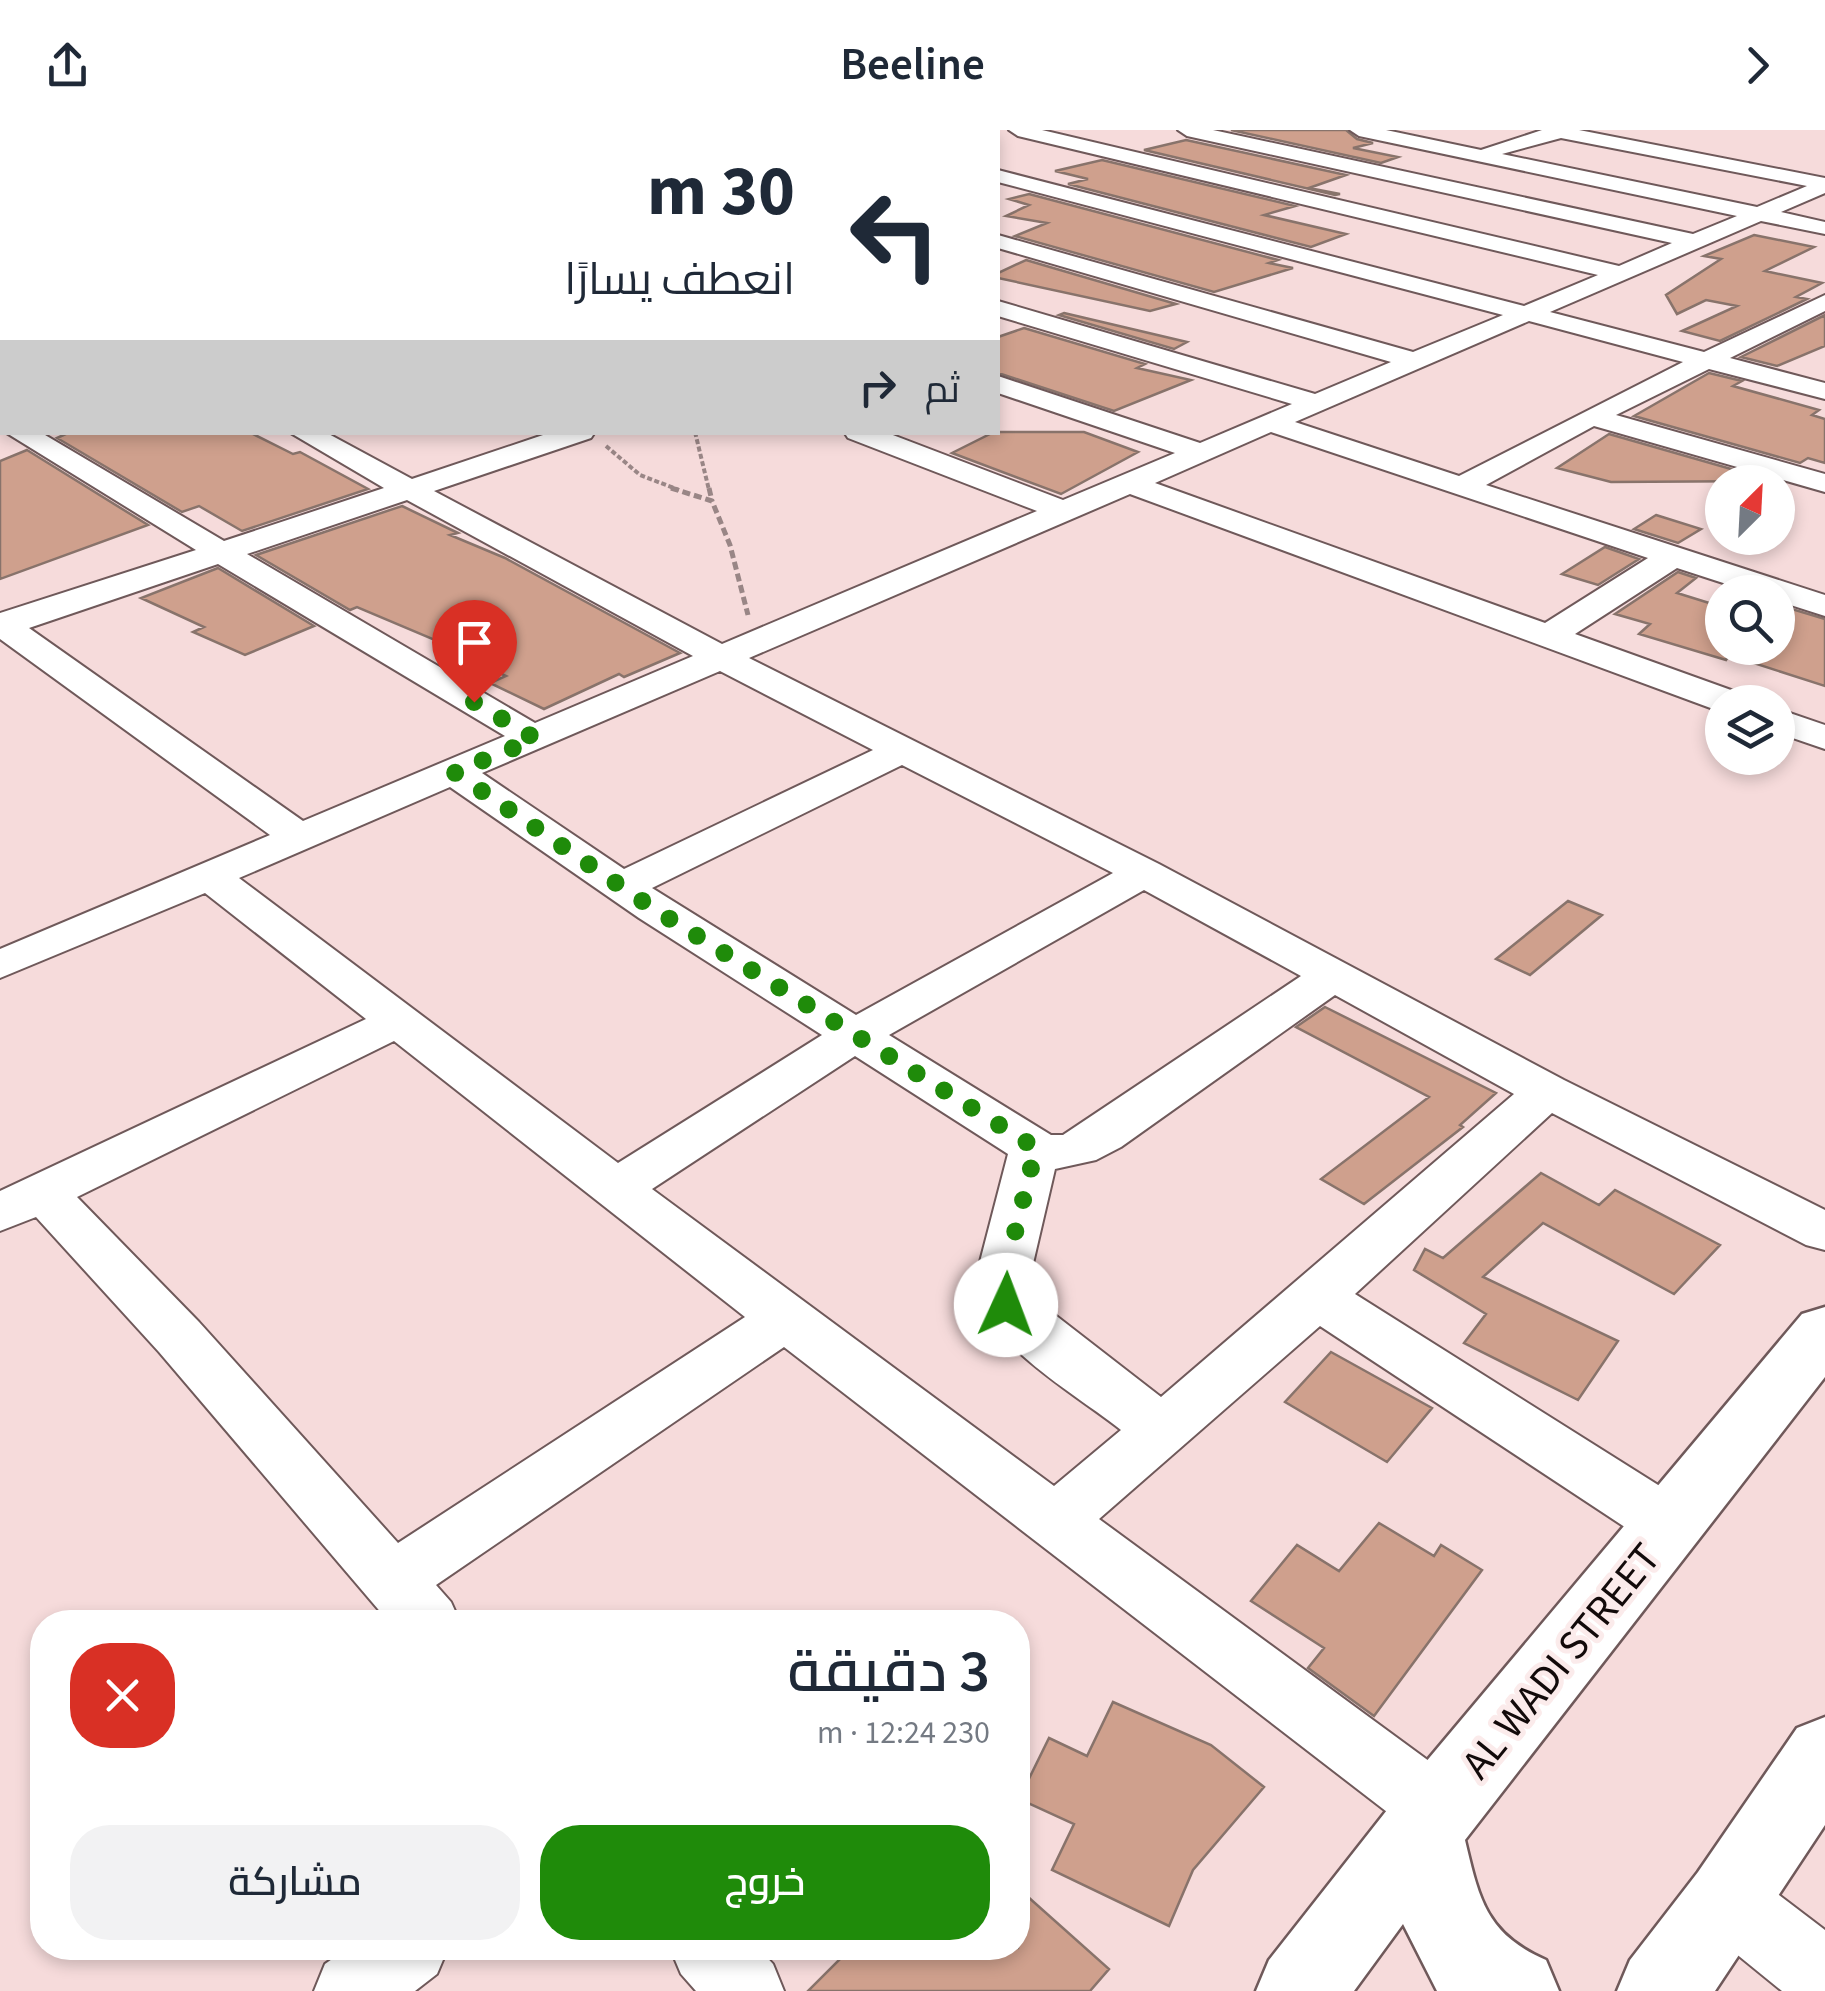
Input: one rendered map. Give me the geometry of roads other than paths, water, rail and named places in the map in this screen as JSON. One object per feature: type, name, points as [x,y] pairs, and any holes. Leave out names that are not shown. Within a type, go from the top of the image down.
[{"type":"main road","name":"AL WADI STREET","points":[[1300,1991],[1430,1820],[1825,1331]]},
{"type":"main road","points":[[1662,1991],[1728,1901],[1825,1754]]},
{"type":"main road","points":[[1430,1820],[1439,1907],[1454,1943],[1477,1972],[1515,1991]]},
{"type":"street","points":[[1016,138],[1046,137],[1074,130]]},
{"type":"street","points":[[1188,130],[1697,242]]},
{"type":"street","points":[[1360,130],[1825,228]]},
{"type":"street","points":[[1644,130],[1714,162]]},
{"type":"street","points":[[1296,214],[1556,131],[1824,186]]},
{"type":"street","points":[[1046,137],[1624,274]]},
{"type":"street","points":[[1000,177],[1825,391]]},
{"type":"street","points":[[9,948],[209,875],[536,739],[1824,186]]},
{"type":"street","points":[[1229,236],[1263,225]]},
{"type":"street","points":[[1147,244],[1196,228]]},
{"type":"street","points":[[1000,242],[1419,362]]},
{"type":"street","points":[[1048,276],[1114,254]]},
{"type":"street","points":[[1003,296],[1320,404]]},
{"type":"street","points":[[1460,487],[1703,360],[1819,310]]},
{"type":"street","points":[[1000,385],[1203,453]]},
{"type":"street","points":[[1591,417],[1825,483]]},
{"type":"street","points":[[1274,424],[1825,606]]},
{"type":"street","points":[[24,435],[536,739]]},
{"type":"street","points":[[309,435],[739,650],[902,750],[1144,873],[1547,1091],[1825,1232]]},
{"type":"street","points":[[1,625],[572,435]]},
{"type":"street","points":[[866,435],[1063,511]]},
{"type":"street","points":[[1131,484],[1705,693]]},
{"type":"street","points":[[1548,636],[1673,556]]},
{"type":"street","points":[[1,625],[297,836]]},
{"type":"street","points":[[1795,727],[1825,738]]},
{"type":"street","points":[[620,887],[902,750]]},
{"type":"street","points":[[454,772],[620,887],[1036,1148],[1062,1154],[1088,1144],[1332,976]]},
{"type":"street","points":[[616,1188],[855,1036],[1144,873]]},
{"type":"street","points":[[209,875],[785,1318],[1057,1519],[1430,1820]]},
{"type":"street","points":[[396,1022],[21,1202],[180,1337],[410,1602],[785,1318]]},
{"type":"street","points":[[1057,1519],[1317,1297],[1547,1091]]},
{"type":"street","points":[[1036,1148],[1002,1285],[1006,1305],[1022,1322],[1162,1429]]},
{"type":"street","points":[[1317,1297],[1670,1525]]},
{"type":"street","points":[[1728,1901],[1825,1977]]},
{"type":"street","points":[[352,1991],[394,1960]]},
{"type":"street","points":[[719,1960],[746,1991]]}]
